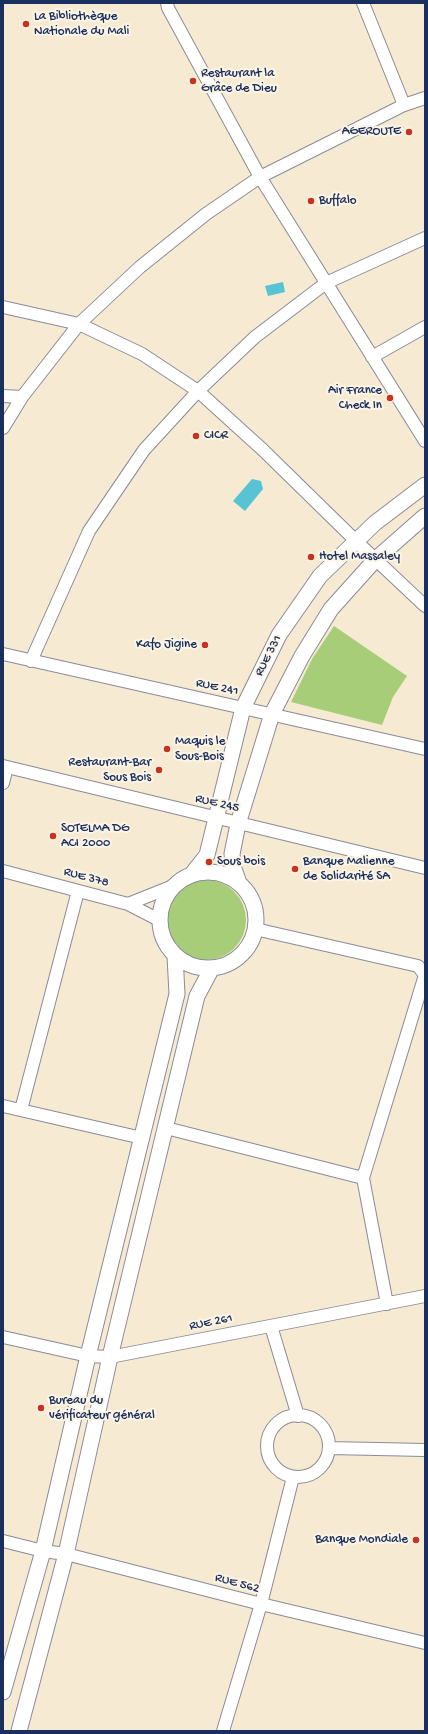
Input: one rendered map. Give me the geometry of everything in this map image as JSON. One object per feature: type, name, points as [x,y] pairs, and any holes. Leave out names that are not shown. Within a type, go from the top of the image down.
[{"type":"street","points":[[167,3],[168,8],[260,177],[425,442]]},
{"type":"street","points":[[363,3],[404,105]]},
{"type":"street","points":[[3,428],[22,397],[80,324],[140,267],[194,223],[260,177],[404,105],[425,98]]},
{"type":"street","points":[[31,661],[89,531],[144,450],[198,391],[255,337],[326,283],[425,238]]},
{"type":"street","points":[[3,307],[80,324],[142,354],[198,391],[263,450],[375,560],[425,606]]},
{"type":"street","points":[[372,357],[425,327]]},
{"type":"street","points":[[3,396],[22,397]]},
{"type":"street","name":"RUE 331","points":[[192,874],[207,855],[243,708],[279,635],[320,576],[375,523],[425,485]]},
{"type":"street","points":[[239,883],[233,866],[232,854],[238,824],[272,714],[302,656],[331,609],[375,560],[425,516]]},
{"type":"street","name":"RUE 241","points":[[3,654],[425,749]]},
{"type":"street","points":[[3,783],[5,767]]},
{"type":"street","name":"RUE 245","points":[[5,767],[425,868]]},
{"type":"street","name":"RUE 378","points":[[3,871],[128,904],[159,920]]},
{"type":"street","points":[[128,904],[173,886],[192,874],[204,871],[217,872],[229,876],[248,892],[254,904],[256,916],[255,929],[250,943],[240,956],[227,964],[212,968],[199,967],[186,963],[175,956],[167,946],[161,933],[159,920],[161,908],[166,896],[173,886]]},
{"type":"street","points":[[20,1110],[78,891]]},
{"type":"street","points":[[255,929],[418,966],[425,975],[363,1178],[387,1304]]},
{"type":"street","points":[[3,1692],[43,1551],[88,1356],[177,994],[175,956]]},
{"type":"street","points":[[19,1731],[66,1554],[110,1357],[198,996],[212,968]]},
{"type":"street","points":[[3,1106],[142,1138]]},
{"type":"street","points":[[166,1128],[363,1178]]},
{"type":"street","name":"RUE 261","points":[[3,1337],[88,1356],[110,1357],[425,1296]]},
{"type":"street","points":[[271,1326],[298,1416]]},
{"type":"street","points":[[298,1416],[311,1418],[320,1424],[329,1440],[329,1448],[326,1459],[320,1468],[304,1477],[293,1477],[287,1475],[274,1465],[269,1456],[267,1445],[270,1435],[276,1426],[287,1418],[298,1416]]},
{"type":"street","points":[[329,1448],[425,1450]]},
{"type":"street","points":[[223,1731],[261,1604],[293,1477]]},
{"type":"street","name":"RUE 562","points":[[3,1541],[43,1551],[66,1554],[261,1604],[425,1643]]},
{"type":"green space","points":[[334,626],[407,676],[393,697],[382,725],[291,702],[312,659]]},
{"type":"green space","points":[[206,880],[221,883],[234,892],[243,905],[246,920],[243,935],[234,948],[221,957],[206,960],[191,957],[178,948],[169,935],[166,920],[169,905],[178,892],[191,883]]},
{"type":"water","points":[[283,282],[285,292],[268,296],[265,286]]},
{"type":"water","points":[[252,479],[261,481],[263,489],[245,511],[233,501]]},
{"type":"place","name":"La Bibliothèque Nationale du Mali","points":[[26,24]]},
{"type":"place","name":"Restaurant la Grâce de Dieu","points":[[193,81]]},
{"type":"place","name":"AGEROUTE","points":[[409,132]]},
{"type":"place","name":"Buffalo","points":[[311,201]]},
{"type":"place","name":"Air France Check In","points":[[390,398]]},
{"type":"place","name":"CICR","points":[[196,436]]},
{"type":"place","name":"Hotel Massaley","points":[[311,557]]},
{"type":"place","name":"Kafo Jigine","points":[[205,645]]},
{"type":"place","name":"Maquis le Sous-Bois","points":[[167,749]]},
{"type":"place","name":"Restaurant-Bar Sous Bois","points":[[159,770]]},
{"type":"place","name":"SOTELMA DG ACI 2000","points":[[53,836]]},
{"type":"place","name":"Sous bois","points":[[209,862]]},
{"type":"place","name":"Banque Malienne de Solidarité SA","points":[[295,869]]},
{"type":"place","name":"Bureau du vérificateur général","points":[[41,1408]]},
{"type":"place","name":"Banque Mondiale","points":[[416,1540]]}]
